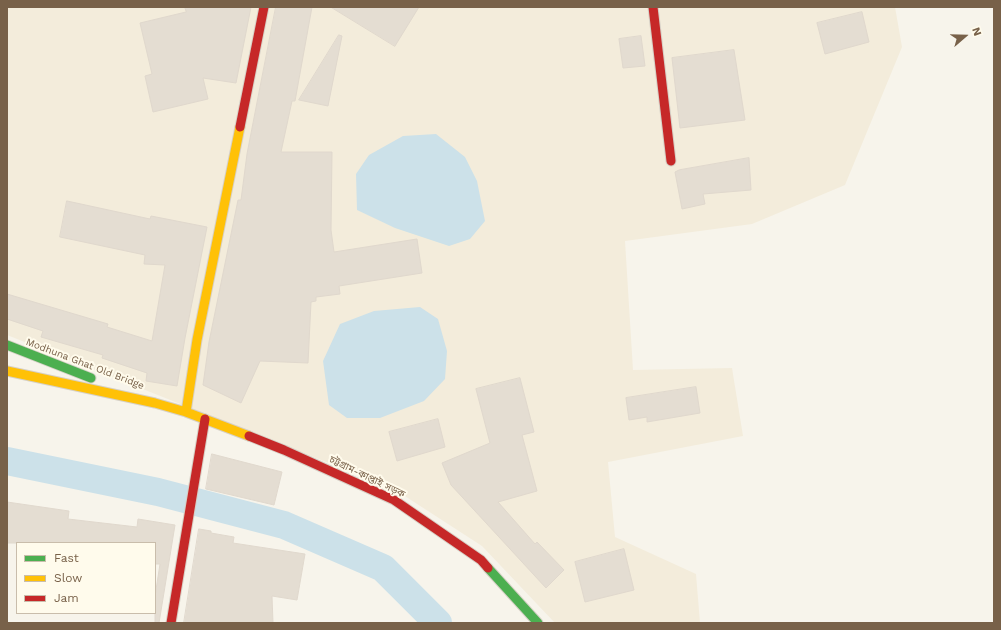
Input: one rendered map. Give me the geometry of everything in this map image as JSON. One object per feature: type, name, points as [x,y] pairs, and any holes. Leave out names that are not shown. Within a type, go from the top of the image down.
[{"type":"street","points":[[186,412],[197,340],[264,7]]},
{"type":"street","points":[[653,7],[671,161]]},
{"type":"street","name":"Modhuna Ghat Old Bridge","points":[[7,345],[155,403]]},
{"type":"street","points":[[7,371],[155,403]]},
{"type":"street","name":"চট্টগ্রাম-কাপ্তাই সড়ক","points":[[155,403],[206,419],[284,450],[394,500],[481,560],[538,623]]},
{"type":"street","points":[[171,623],[206,419]]},
{"type":"shaded area","points":[[7,7],[895,7],[902,47],[845,185],[752,224],[625,241],[633,370],[732,368],[743,436],[608,462],[615,537],[696,574],[700,623],[555,623],[482,546],[394,489],[7,335]]},
{"type":"water","points":[[436,134],[465,157],[477,181],[485,221],[470,239],[449,246],[395,228],[357,210],[356,174],[369,155],[403,136]]},
{"type":"water","points":[[420,307],[438,319],[447,351],[445,379],[424,401],[380,418],[347,418],[329,405],[323,361],[340,324],[374,311]]},
{"type":"building","points":[[185,7],[251,7],[236,83],[203,78],[208,99],[153,112],[145,76],[152,74],[140,23],[186,12]]},
{"type":"building","points":[[276,7],[312,7],[295,101],[292,101],[281,152],[332,152],[331,230],[334,252],[417,239],[422,273],[339,286],[340,294],[316,297],[316,301],[311,302],[308,363],[260,361],[241,403],[203,385],[209,342],[238,200],[241,200],[247,154]]},
{"type":"building","points":[[331,7],[419,7],[395,46]]},
{"type":"building","points":[[862,12],[869,42],[825,54],[817,23]]},
{"type":"building","points":[[339,35],[342,36],[328,106],[299,100]]},
{"type":"building","points":[[641,36],[645,66],[623,68],[619,39]]},
{"type":"building","points":[[734,50],[745,120],[680,128],[672,58]]},
{"type":"building","points":[[749,158],[751,190],[703,194],[705,204],[682,209],[675,172],[679,170]]},
{"type":"building","points":[[67,201],[150,219],[151,216],[207,227],[177,386],[146,381],[147,373],[102,358],[103,355],[41,337],[43,331],[7,319],[7,294],[108,324],[107,327],[152,341],[165,265],[144,264],[145,255],[60,237]]},
{"type":"building","points":[[520,378],[534,432],[522,435],[537,491],[498,502],[535,544],[537,542],[564,570],[546,588],[451,485],[442,463],[490,443],[476,389]]},
{"type":"building","points":[[696,387],[700,413],[647,422],[647,417],[629,420],[626,398]]},
{"type":"building","points":[[438,419],[445,447],[397,461],[389,432]]},
{"type":"building","points":[[212,454],[282,472],[274,505],[206,489]]},
{"type":"building","points":[[7,502],[69,511],[68,519],[137,527],[138,519],[175,525],[159,623],[155,623],[156,590],[160,564],[156,564],[156,542],[7,543]]},
{"type":"building","points":[[199,529],[211,531],[211,533],[234,537],[233,543],[305,554],[297,600],[272,596],[273,623],[184,623]]},
{"type":"building","points":[[624,549],[634,590],[585,602],[575,562]]},
{"type":"waterway","points":[[7,461],[158,492],[284,525],[383,568],[438,623]]},
{"type":"traffic: fast","points":[[7,345],[91,378]]},
{"type":"traffic: fast","points":[[488,568],[538,623]]},
{"type":"traffic: slow","points":[[186,412],[197,340],[240,127]]},
{"type":"traffic: slow","points":[[7,371],[155,403],[186,412],[249,436]]},
{"type":"traffic: jam","points":[[240,127],[264,7]]},
{"type":"traffic: jam","points":[[653,7],[671,161]]},
{"type":"traffic: jam","points":[[171,623],[205,419]]},
{"type":"traffic: jam","points":[[249,436],[284,450],[394,500],[481,560],[488,568]]}]
